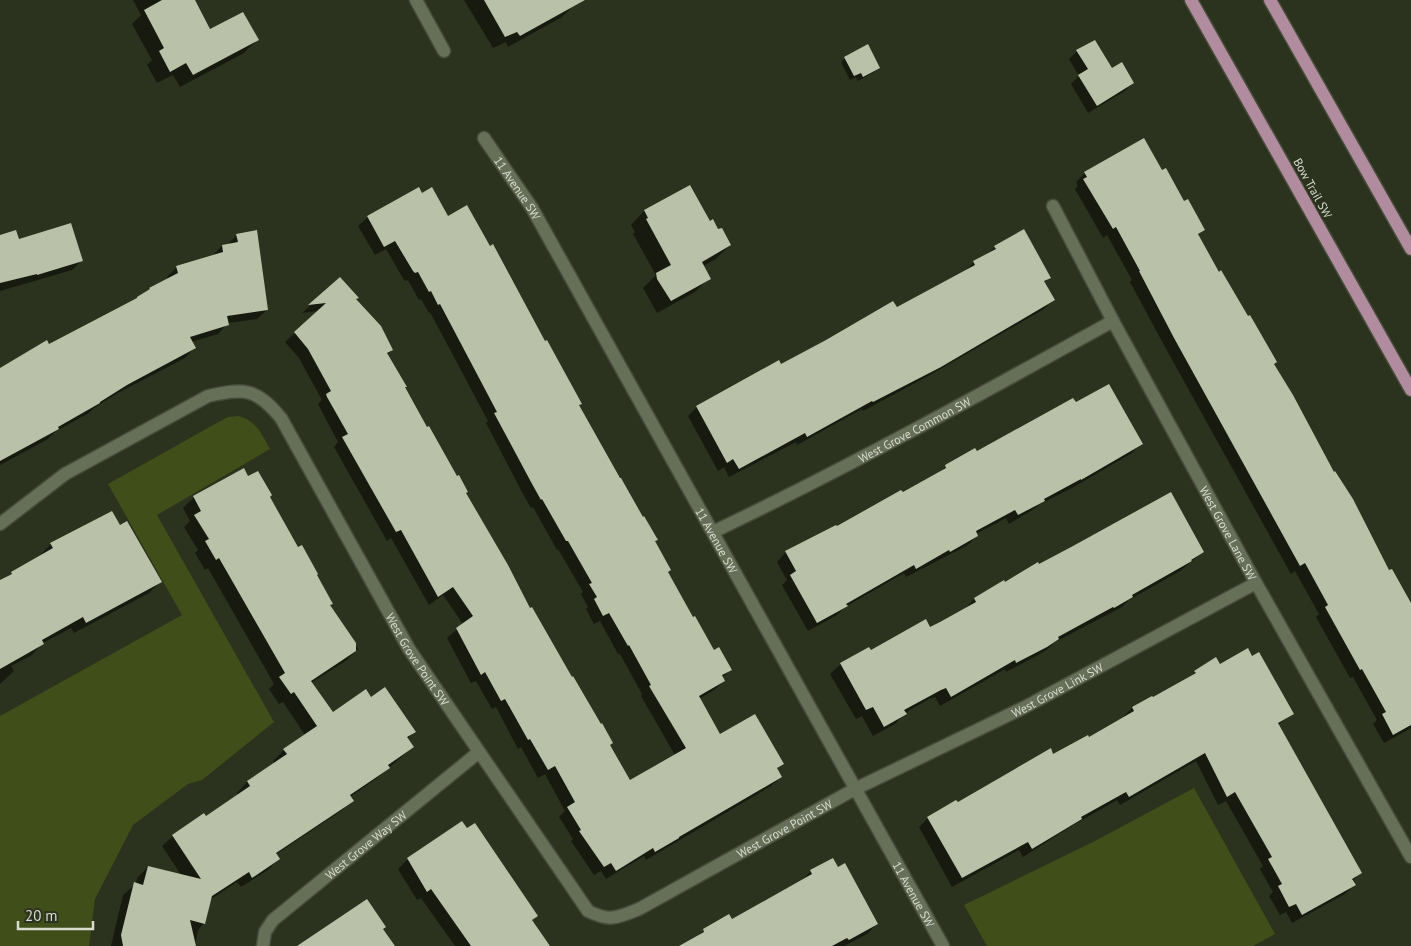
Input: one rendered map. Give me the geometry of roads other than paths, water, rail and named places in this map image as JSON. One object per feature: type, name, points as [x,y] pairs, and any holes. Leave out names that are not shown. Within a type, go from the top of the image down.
[{"type":"main road","name":"Bow Trail SW","points":[[1192,0],[1411,390]]},
{"type":"main road","points":[[1270,0],[1411,249]]},
{"type":"street","points":[[416,0],[444,51]]},
{"type":"street","name":"11 Avenue SW","points":[[484,138],[532,208],[943,946]]},
{"type":"street","name":"West Grove Lane SW","points":[[1054,206],[1113,321],[1256,583],[1411,857]]},
{"type":"street","name":"West Grove Common SW","points":[[713,532],[790,495],[956,409],[1113,321]]},
{"type":"street","name":"West Grove Point SW","points":[[0,524],[65,474],[208,396],[230,391],[248,392],[267,400],[281,418],[409,649],[588,910],[602,918],[619,918],[639,909],[855,789]]},
{"type":"street","name":"West Grove Link SW","points":[[855,789],[1023,708],[1256,583]]},
{"type":"street","name":"West Grove Way SW","points":[[263,946],[266,932],[273,920],[478,752]]}]
